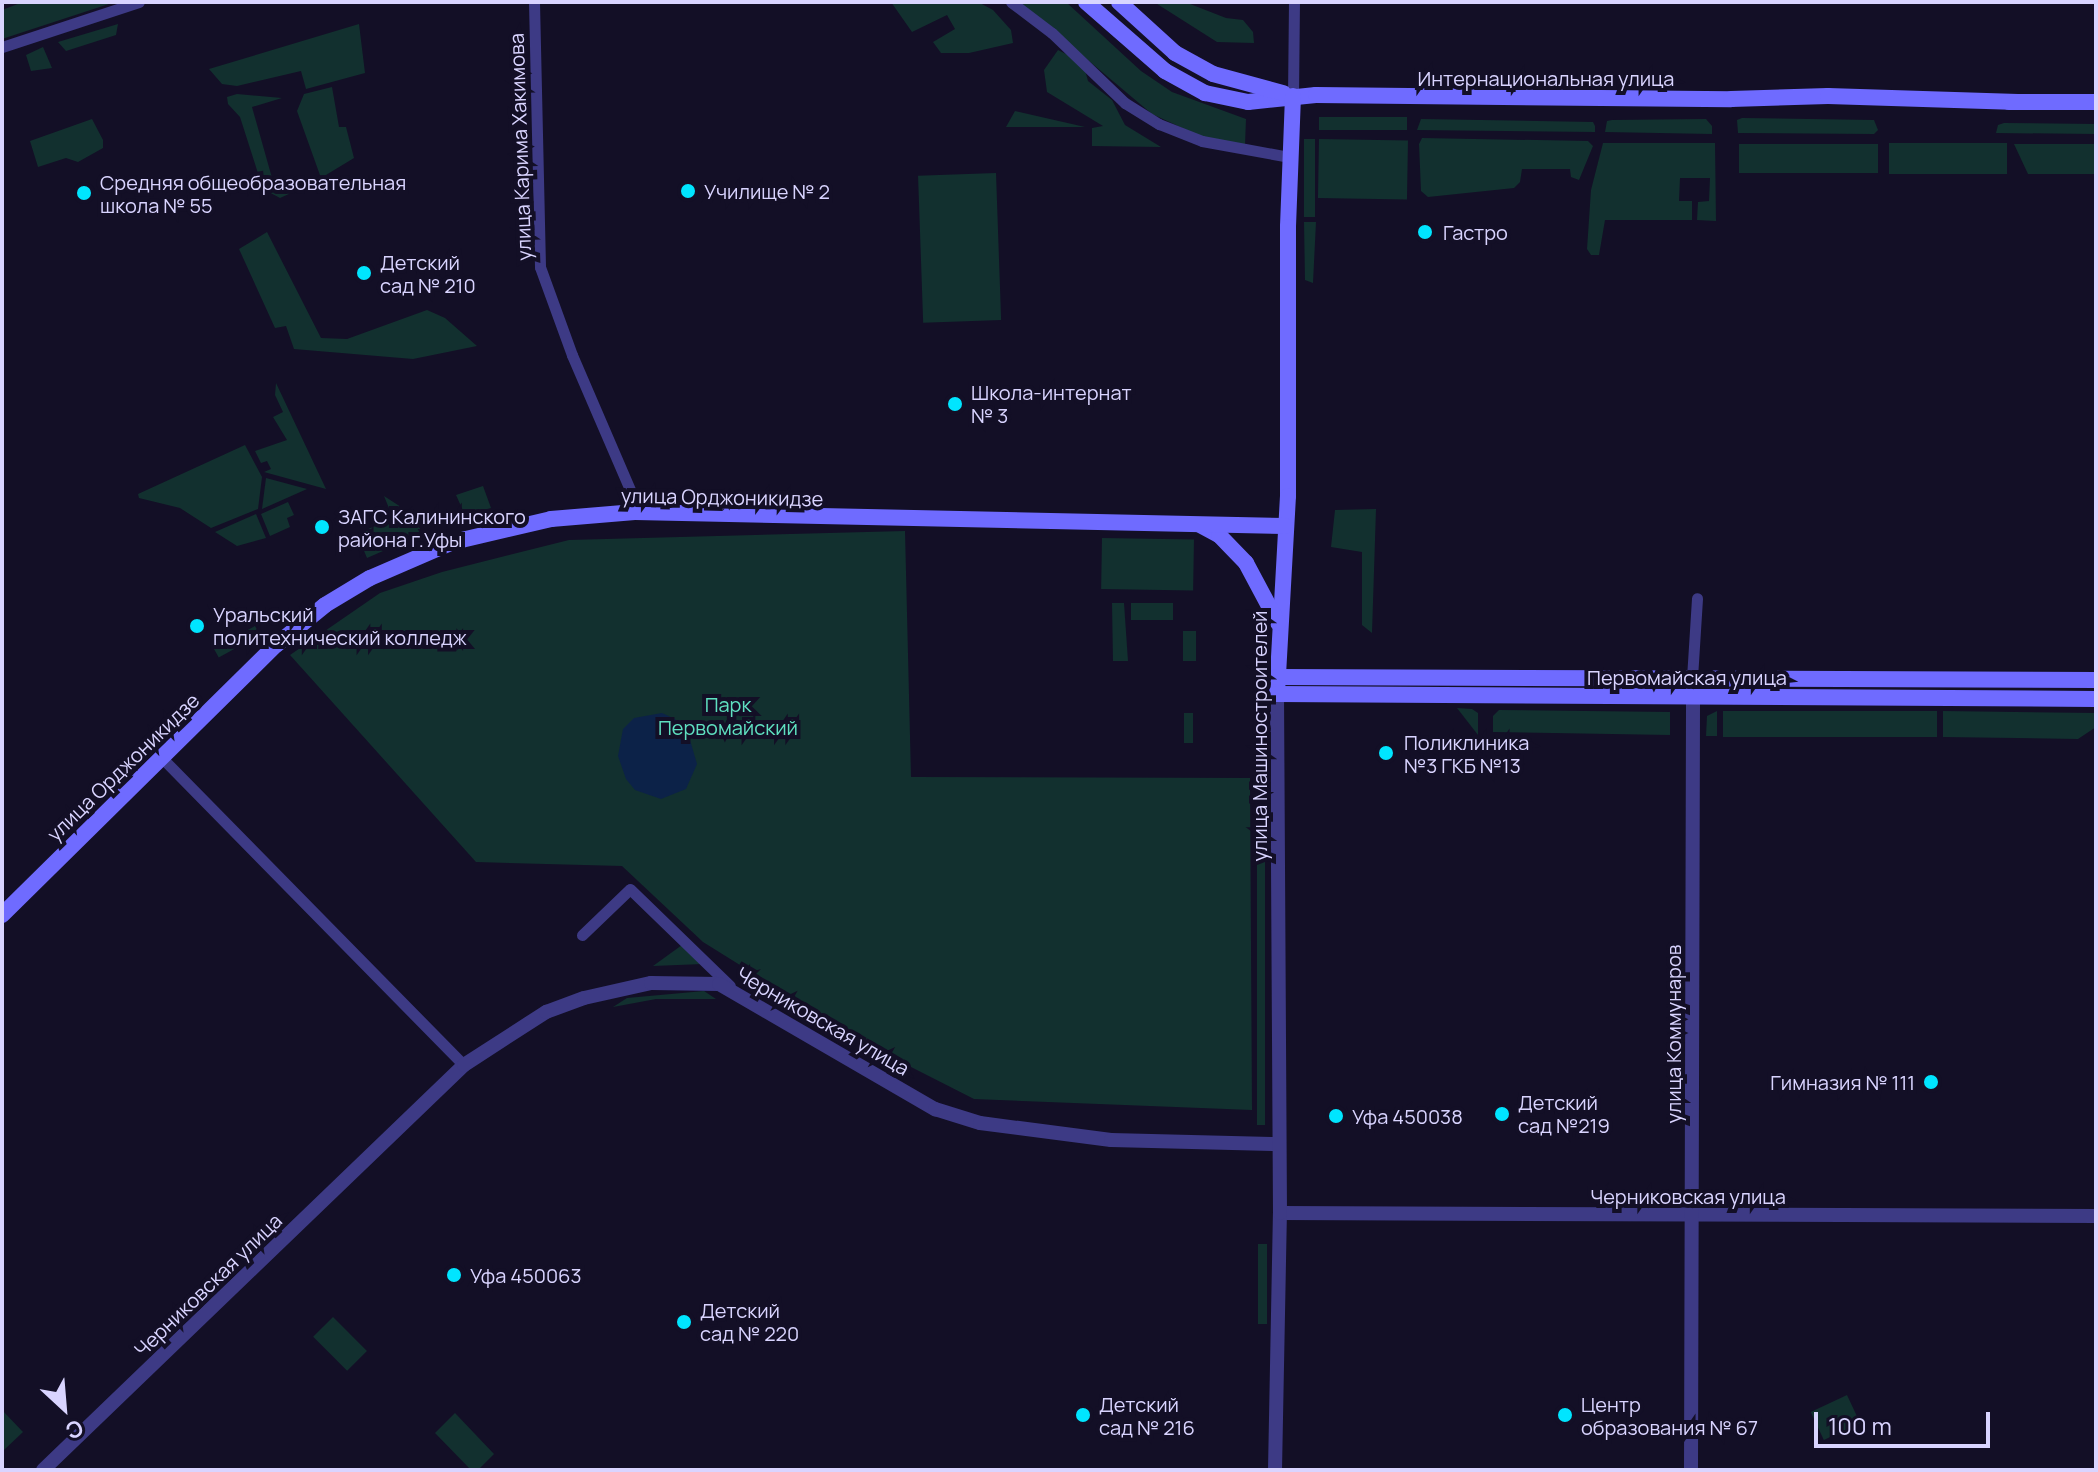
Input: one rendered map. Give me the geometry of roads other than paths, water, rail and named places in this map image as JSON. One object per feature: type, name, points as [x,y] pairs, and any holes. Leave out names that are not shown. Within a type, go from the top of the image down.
[{"type":"main road","name":"Интернациональная улица","points":[[1086,2],[1165,71],[1205,93],[1248,102],[1293,96],[2096,102]]},
{"type":"main road","name":"Интернациональная улица","points":[[1119,2],[1175,53],[1213,74],[1293,96]]},
{"type":"main road","name":"улица Машиностроителей","points":[[1277,694],[1288,501],[1289,157],[1293,96]]},
{"type":"main road","name":"улица Орджоникидзе","points":[[2,915],[276,645],[325,605],[370,578],[453,542],[551,519],[635,512],[849,520],[1285,526]]},
{"type":"main road","points":[[1199,524],[1219,535],[1246,563],[1279,626]]},
{"type":"main road","name":"Первомайская улица","points":[[1277,677],[2096,680]]},
{"type":"main road","name":"Первомайская улица","points":[[1277,694],[2096,699]]},
{"type":"street","points":[[2,47],[139,2]]},
{"type":"street","name":"улица Карима Хакимова","points":[[534,2],[540,267],[572,355],[632,494],[635,512]]},
{"type":"street","points":[[1011,2],[1052,33],[1125,103],[1159,124],[1202,141],[1289,157]]},
{"type":"street","name":"улица Машиностроителей","points":[[1293,96],[1294,2]]},
{"type":"street","name":"улица Коммунаров","points":[[1691,1470],[1692,678],[1697,598]]},
{"type":"street","name":"улица Машиностроителей","points":[[1275,1470],[1280,1213],[1277,694]]},
{"type":"street","points":[[162,758],[464,1065]]},
{"type":"street","points":[[582,935],[630,889],[736,992]]},
{"type":"street","name":"Черниковская улица","points":[[43,1470],[464,1065],[546,1012],[584,998],[651,983],[683,981],[719,984],[935,1109],[980,1123],[1111,1140],[1278,1144]]},
{"type":"street","name":"Черниковская улица","points":[[1280,1213],[2096,1216]]},
{"type":"water","points":[[662,713],[675,719],[690,740],[697,764],[686,789],[661,799],[635,790],[626,779],[618,756],[623,729],[634,718]]},
{"type":"place","name":"Училище № 2","points":[[688,191]]},
{"type":"place","name":"Средняя общеобразовательная школа № 55","points":[[84,193]]},
{"type":"place","name":"Гастро","points":[[1425,232]]},
{"type":"place","name":"Детский сад № 210","points":[[364,273]]},
{"type":"place","name":"Школа-интернат № 3","points":[[955,404]]},
{"type":"place","name":"ЗАГС Калининского района г.Уфы","points":[[322,527]]},
{"type":"place","name":"Уральский политехнический колледж","points":[[197,626]]},
{"type":"place","name":"Поликлиника №3 ГКБ №13","points":[[1386,753]]},
{"type":"place","name":"Гимназия № 111","points":[[1931,1082]]},
{"type":"place","name":"Детский сад №219","points":[[1502,1114]]},
{"type":"place","name":"Уфа 450038","points":[[1336,1116]]},
{"type":"place","name":"Уфа 450063","points":[[454,1275]]},
{"type":"place","name":"Детский сад № 220","points":[[684,1322]]},
{"type":"place","name":"Детский сад № 216","points":[[1083,1415]]},
{"type":"place","name":"Центр образования № 67","points":[[1565,1415]]},
{"type":"park label","name":"Парк Первомайский","points":[[728,716]]}]
